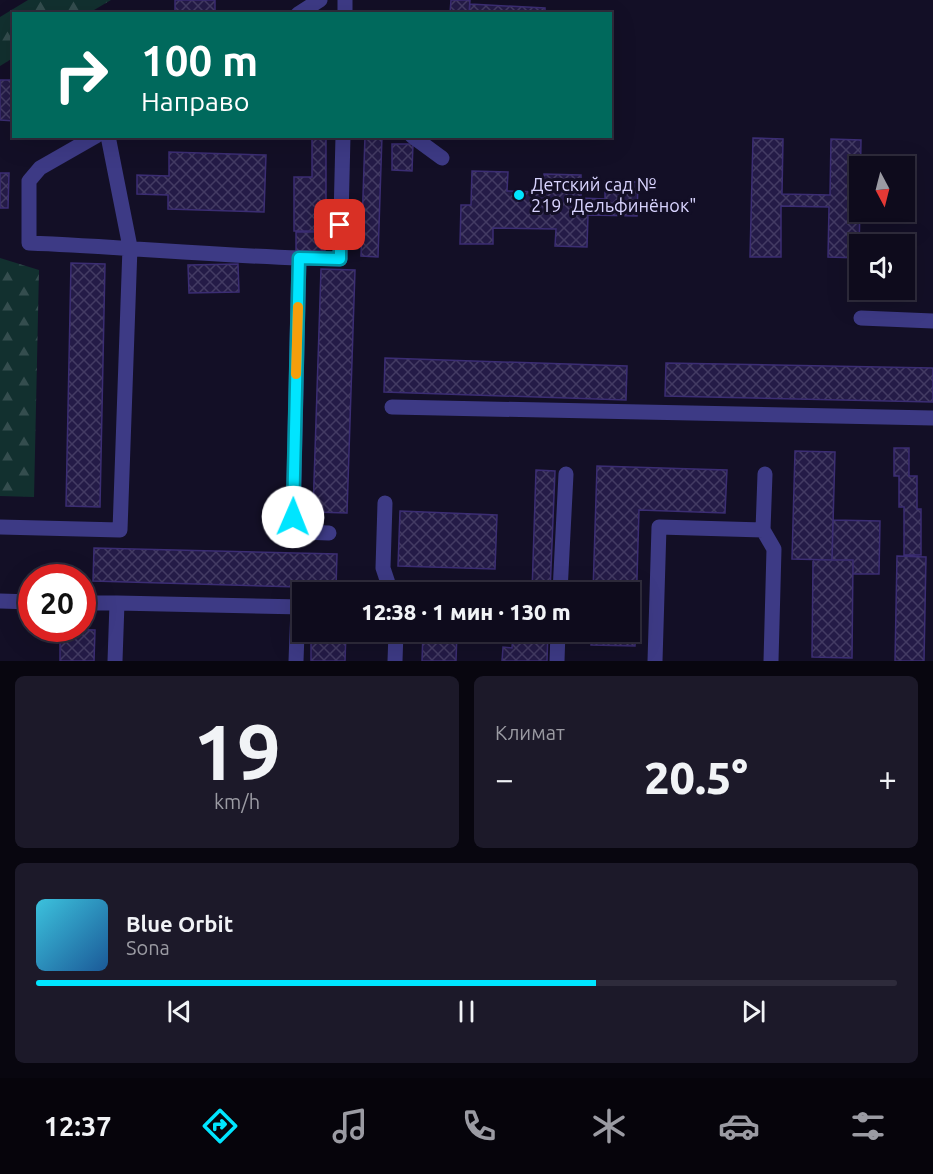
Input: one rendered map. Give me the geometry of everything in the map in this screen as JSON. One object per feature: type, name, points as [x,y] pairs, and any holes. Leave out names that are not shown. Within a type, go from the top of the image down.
[{"type":"lane","points":[[301,12],[320,0]]},
{"type":"lane","points":[[92,138],[40,168],[29,181],[29,243],[340,259],[343,138]]},
{"type":"lane","points":[[0,527],[120,530],[130,247],[108,138]]},
{"type":"lane","points":[[415,138],[442,158]]},
{"type":"lane","points":[[299,258],[293,524],[302,532],[329,533]]},
{"type":"lane","points":[[861,318],[933,321]]},
{"type":"lane","points":[[392,407],[933,418]]},
{"type":"lane","points":[[561,582],[566,474]]},
{"type":"lane","points":[[765,474],[763,530],[774,549],[771,661]]},
{"type":"lane","points":[[385,503],[383,568],[388,582]]},
{"type":"lane","points":[[655,661],[659,527],[763,530]]},
{"type":"lane","points":[[0,602],[18,602]]},
{"type":"lane","points":[[96,603],[292,607]]},
{"type":"lane","points":[[115,661],[117,603]]},
{"type":"lane","points":[[296,661],[297,642]]},
{"type":"lane","points":[[395,661],[396,642]]},
{"type":"lane","points":[[557,661],[558,642]]},
{"type":"green space","points":[[28,0],[111,0],[91,12],[12,12],[12,59],[0,66],[0,17]]},
{"type":"green space","points":[[0,258],[39,270],[34,497],[0,496]]},
{"type":"building","points":[[175,0],[215,0],[215,12],[175,12]]},
{"type":"building","points":[[451,0],[470,0],[469,12],[450,12]]},
{"type":"building","points":[[470,4],[545,8],[545,12],[469,12]]},
{"type":"building","points":[[0,80],[12,80],[12,121],[0,120]]},
{"type":"building","points":[[312,138],[326,138],[326,231],[294,231],[294,177],[312,177]]},
{"type":"building","points":[[365,138],[382,138],[378,257],[361,256]]},
{"type":"building","points":[[753,138],[783,139],[782,194],[830,195],[831,139],[861,140],[861,156],[849,156],[849,222],[860,222],[859,234],[849,234],[849,258],[828,257],[829,207],[781,206],[781,257],[750,257]]},
{"type":"building","points":[[392,144],[413,144],[412,171],[392,170]]},
{"type":"building","points":[[169,152],[266,155],[264,212],[168,209],[168,195],[137,194],[137,175],[169,176]]},
{"type":"building","points":[[472,171],[508,172],[507,191],[544,192],[544,174],[581,175],[581,198],[605,199],[605,181],[638,182],[637,216],[588,215],[587,247],[555,246],[556,229],[493,228],[493,244],[460,244],[461,205],[471,205]]},
{"type":"building","points":[[0,173],[9,173],[8,208],[0,208]]},
{"type":"building","points":[[296,232],[325,232],[325,251],[296,251]]},
{"type":"building","points":[[71,263],[105,264],[100,507],[66,506]]},
{"type":"building","points":[[238,264],[239,292],[189,293],[188,265]]},
{"type":"building","points":[[321,269],[355,270],[347,513],[313,512]]},
{"type":"building","points":[[385,358],[627,366],[626,400],[384,392]]},
{"type":"building","points":[[666,363],[933,368],[933,402],[665,396]]},
{"type":"building","points":[[894,448],[909,448],[909,476],[917,476],[917,509],[921,509],[921,555],[904,555],[904,507],[899,507],[899,476],[894,476]]},
{"type":"building","points":[[795,451],[835,452],[832,560],[792,559]]},
{"type":"building","points":[[597,466],[727,470],[725,513],[639,510],[637,582],[593,582]]},
{"type":"building","points":[[536,470],[555,471],[550,582],[532,582]]},
{"type":"building","points":[[400,511],[497,515],[495,569],[398,566]]},
{"type":"building","points":[[833,520],[880,521],[879,574],[853,574],[853,560],[832,560]]},
{"type":"building","points":[[94,548],[337,554],[336,582],[292,582],[292,587],[96,581],[96,564],[94,564]]},
{"type":"building","points":[[897,556],[926,557],[924,661],[895,661]]},
{"type":"building","points":[[813,560],[853,560],[852,658],[812,657]]},
{"type":"building","points":[[60,642],[95,642],[94,661],[60,661]]},
{"type":"building","points":[[311,642],[346,642],[345,661],[311,661]]},
{"type":"building","points":[[423,642],[457,642],[456,661],[422,661]]},
{"type":"building","points":[[512,642],[548,642],[547,661],[502,661],[503,647],[512,648]]},
{"type":"building","points":[[591,642],[635,642],[635,646],[591,645]]},
{"type":"slow traffic","points":[[296,374],[298,307]]},
{"type":"place","name":"Детский сад № 219 \"Дельфинёнок\"","points":[[519,195]]},
{"type":"route","points":[[293,517],[299,258],[340,259],[340,225]]}]
